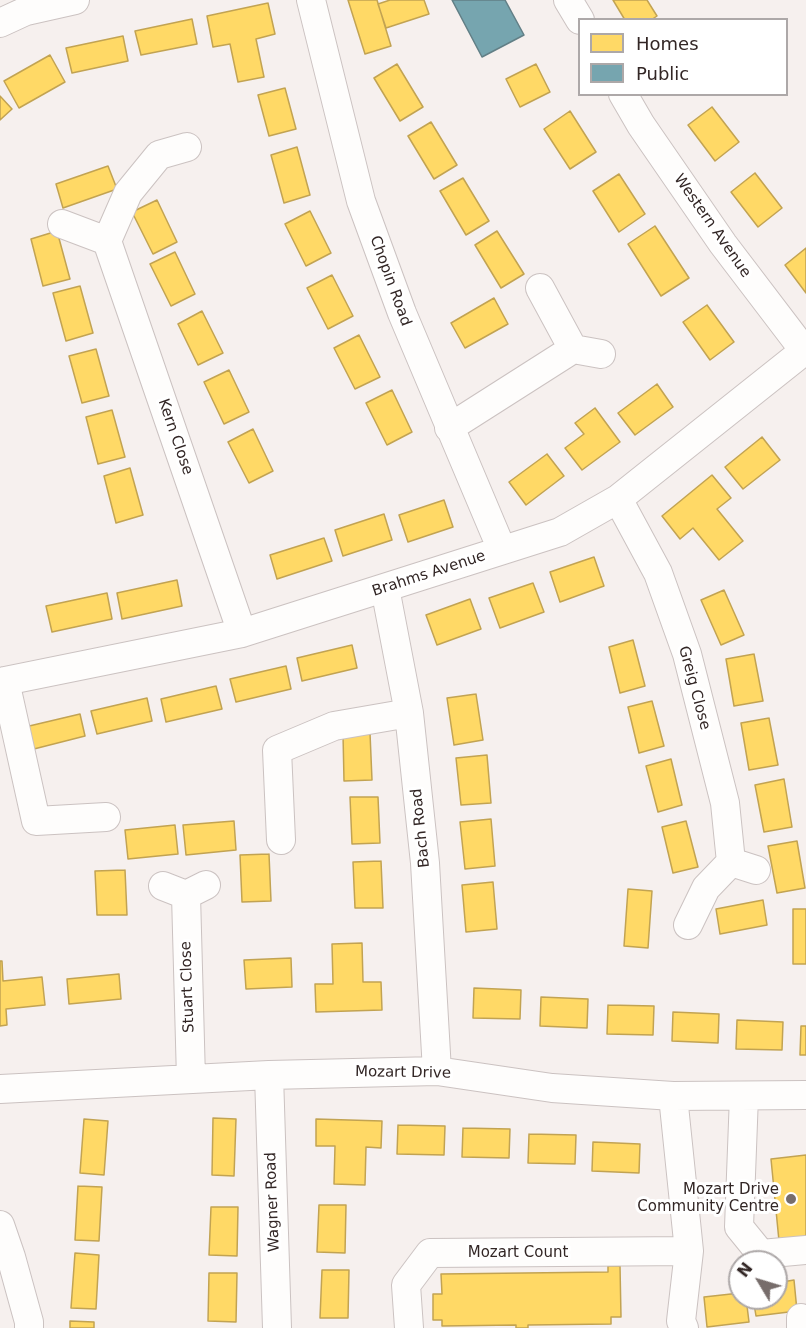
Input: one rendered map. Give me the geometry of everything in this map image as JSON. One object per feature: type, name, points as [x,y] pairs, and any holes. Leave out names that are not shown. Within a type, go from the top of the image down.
[{"type":"street","points":[[0,23],[26,11],[75,0]]},
{"type":"street","name":"Chopin Road","points":[[311,0],[361,201],[402,314],[502,550]]},
{"type":"street","points":[[568,0],[578,18]]},
{"type":"street","name":"Western Avenue","points":[[624,96],[641,125],[723,244],[805,352]]},
{"type":"street","points":[[62,224],[107,241],[129,193],[159,155],[186,147]]},
{"type":"street","name":"Kern Close","points":[[107,241],[242,633]]},
{"type":"street","points":[[540,288],[573,349]]},
{"type":"street","points":[[449,428],[573,349],[601,354]]},
{"type":"street","name":"Brahms Avenue","points":[[2,682],[242,633],[560,532],[618,499],[805,352]]},
{"type":"street","name":"Greig Close","points":[[618,499],[658,573],[687,654],[725,803],[744,866],[706,888],[688,925]]},
{"type":"street","name":"Bach Road","points":[[385,588],[410,713],[425,863],[437,1071]]},
{"type":"street","points":[[2,682],[36,821],[106,817]]},
{"type":"street","points":[[281,840],[277,750],[334,726],[410,713]]},
{"type":"street","name":"Stuart Close","points":[[185,888],[191,1079]]},
{"type":"street","name":"Mozart Drive","points":[[0,1089],[269,1075],[437,1071],[552,1088],[673,1096],[806,1095]]},
{"type":"street","name":"Wagner Road","points":[[269,1075],[278,1328]]},
{"type":"street","points":[[673,1096],[689,1251],[681,1321],[684,1328]]},
{"type":"street","points":[[744,1096],[739,1227],[761,1254],[806,1250]]},
{"type":"street","points":[[0,1225],[11,1257],[29,1328]]},
{"type":"street","name":"Mozart Count","points":[[409,1328],[406,1285],[430,1253],[689,1251]]},
{"type":"building: Homes","points":[[348,0],[377,0],[391,46],[365,54]]},
{"type":"building: Homes","points":[[390,0],[424,0],[429,14],[386,28],[378,4]]},
{"type":"building: Homes","points":[[613,0],[647,0],[657,16],[654,18],[624,18]]},
{"type":"building: Homes","points":[[268,3],[275,34],[256,39],[264,77],[238,82],[230,44],[213,47],[207,16]]},
{"type":"building: Homes","points":[[192,19],[197,44],[141,55],[135,31]]},
{"type":"building: Homes","points":[[123,36],[128,61],[72,73],[66,48]]},
{"type":"building: Homes","points":[[50,55],[65,82],[19,108],[4,81]]},
{"type":"building: Homes","points":[[397,64],[423,107],[400,121],[374,78]]},
{"type":"building: Homes","points":[[536,64],[550,92],[520,107],[506,79]]},
{"type":"building: Homes","points":[[285,88],[296,129],[269,136],[258,95]]},
{"type":"building: Homes","points":[[0,96],[12,109],[0,120]]},
{"type":"building: Homes","points":[[712,107],[739,142],[715,161],[688,125]]},
{"type":"building: Homes","points":[[570,111],[596,152],[570,169],[544,129]]},
{"type":"building: Homes","points":[[431,122],[457,165],[434,179],[408,136]]},
{"type":"building: Homes","points":[[297,147],[310,195],[284,203],[271,155]]},
{"type":"building: Homes","points":[[108,166],[117,189],[63,208],[56,184]]},
{"type":"building: Homes","points":[[755,173],[782,208],[758,227],[731,192]]},
{"type":"building: Homes","points":[[619,174],[645,214],[619,232],[593,191]]},
{"type":"building: Homes","points":[[463,178],[489,221],[466,235],[440,191]]},
{"type":"building: Homes","points":[[157,200],[177,242],[153,254],[132,212]]},
{"type":"building: Homes","points":[[310,211],[331,253],[306,266],[285,224]]},
{"type":"building: Homes","points":[[655,226],[689,278],[661,296],[628,244]]},
{"type":"building: Homes","points":[[57,231],[70,279],[43,286],[31,239]]},
{"type":"building: Homes","points":[[497,231],[524,274],[501,288],[475,245]]},
{"type":"building: Homes","points":[[806,248],[806,293],[785,265]]},
{"type":"building: Homes","points":[[175,252],[195,294],[171,306],[150,264]]},
{"type":"building: Homes","points":[[332,275],[353,316],[328,329],[307,288]]},
{"type":"building: Homes","points":[[80,286],[93,333],[66,341],[53,293]]},
{"type":"building: Homes","points":[[494,298],[508,324],[465,348],[451,323]]},
{"type":"building: Homes","points":[[707,305],[734,342],[710,360],[683,322]]},
{"type":"building: Homes","points":[[202,311],[223,353],[198,365],[178,324]]},
{"type":"building: Homes","points":[[359,335],[380,377],[355,389],[334,348]]},
{"type":"building: Homes","points":[[96,349],[109,396],[82,403],[69,356]]},
{"type":"building: Homes","points":[[229,370],[249,412],[224,424],[204,382]]},
{"type":"building: Homes","points":[[657,384],[673,407],[635,435],[618,413]]},
{"type":"building: Homes","points":[[392,390],[412,432],[387,445],[366,403]]},
{"type":"building: Homes","points":[[595,408],[620,442],[582,470],[565,448],[584,434],[575,423]]},
{"type":"building: Homes","points":[[112,410],[125,457],[98,464],[86,417]]},
{"type":"building: Homes","points":[[253,429],[273,471],[249,483],[228,442]]},
{"type":"building: Homes","points":[[762,437],[780,460],[743,489],[725,467]]},
{"type":"building: Homes","points":[[547,454],[564,476],[526,505],[509,482]]},
{"type":"building: Homes","points":[[130,468],[143,515],[116,523],[104,476]]},
{"type":"building: Homes","points":[[712,475],[731,498],[717,509],[743,541],[719,560],[693,528],[680,539],[662,516]]},
{"type":"building: Homes","points":[[444,500],[453,527],[408,542],[399,515]]},
{"type":"building: Homes","points":[[384,514],[392,540],[343,556],[335,530]]},
{"type":"building: Homes","points":[[324,538],[332,561],[277,579],[270,555]]},
{"type":"building: Homes","points":[[594,557],[604,586],[560,602],[550,572]]},
{"type":"building: Homes","points":[[177,580],[182,606],[122,619],[117,593]]},
{"type":"building: Homes","points":[[533,583],[544,612],[500,628],[489,598]]},
{"type":"building: Homes","points":[[724,590],[744,635],[721,645],[701,600]]},
{"type":"building: Homes","points":[[107,593],[112,619],[52,632],[46,606]]},
{"type":"building: Homes","points":[[470,599],[481,629],[437,645],[426,615]]},
{"type":"building: Homes","points":[[633,640],[645,686],[620,693],[609,647]]},
{"type":"building: Homes","points":[[352,645],[357,668],[302,681],[297,658]]},
{"type":"building: Homes","points":[[754,654],[763,701],[734,706],[726,659]]},
{"type":"building: Homes","points":[[286,666],[291,689],[236,702],[230,679]]},
{"type":"building: Homes","points":[[216,686],[222,709],[166,722],[161,699]]},
{"type":"building: Homes","points":[[476,694],[483,740],[454,745],[447,698]]},
{"type":"building: Homes","points":[[147,698],[152,721],[97,734],[91,711]]},
{"type":"building: Homes","points":[[652,701],[664,746],[639,753],[628,707]]},
{"type":"building: Homes","points":[[80,714],[85,736],[30,750],[25,727]]},
{"type":"building: Homes","points":[[769,718],[778,765],[749,770],[741,723]]},
{"type":"building: Homes","points":[[370,733],[372,780],[344,781],[343,734]]},
{"type":"building: Homes","points":[[487,755],[491,803],[461,805],[456,758]]},
{"type":"building: Homes","points":[[671,759],[682,805],[658,812],[646,766]]},
{"type":"building: Homes","points":[[784,779],[792,827],[764,832],[755,785]]},
{"type":"building: Homes","points":[[350,797],[378,797],[380,843],[352,844]]},
{"type":"building: Homes","points":[[491,819],[495,866],[465,869],[460,822]]},
{"type":"building: Homes","points":[[234,821],[236,850],[186,855],[183,825]]},
{"type":"building: Homes","points":[[686,821],[698,867],[673,873],[662,827]]},
{"type":"building: Homes","points":[[175,825],[178,854],[128,859],[125,830]]},
{"type":"building: Homes","points":[[797,841],[805,888],[777,893],[768,846]]},
{"type":"building: Homes","points":[[269,854],[271,901],[242,902],[240,855]]},
{"type":"building: Homes","points":[[381,861],[383,908],[355,908],[353,862]]},
{"type":"building: Homes","points":[[125,870],[127,915],[97,915],[95,871]]},
{"type":"building: Homes","points":[[493,882],[497,929],[466,932],[462,885]]},
{"type":"building: Homes","points":[[628,889],[652,891],[648,948],[624,946]]},
{"type":"building: Homes","points":[[763,900],[767,925],[720,934],[716,909]]},
{"type":"building: Homes","points":[[793,909],[806,909],[806,964],[793,964]]},
{"type":"building: Homes","points":[[362,943],[363,982],[381,982],[382,1010],[316,1012],[315,984],[333,984],[332,944]]},
{"type":"building: Homes","points":[[291,958],[292,987],[246,989],[244,960]]},
{"type":"building: Homes","points":[[0,961],[2,961],[3,981],[42,977],[45,1005],[6,1009],[7,1025],[0,1026]]},
{"type":"building: Homes","points":[[119,974],[121,999],[69,1004],[67,979]]},
{"type":"building: Homes","points":[[474,988],[521,990],[520,1019],[473,1018]]},
{"type":"building: Homes","points":[[541,997],[588,999],[587,1028],[540,1026]]},
{"type":"building: Homes","points":[[608,1005],[654,1006],[653,1035],[607,1034]]},
{"type":"building: Homes","points":[[673,1012],[719,1014],[718,1043],[672,1041]]},
{"type":"building: Homes","points":[[737,1020],[783,1022],[782,1050],[736,1049]]},
{"type":"building: Homes","points":[[801,1026],[806,1026],[806,1055],[800,1055]]},
{"type":"building: Homes","points":[[213,1118],[236,1119],[234,1176],[212,1175]]},
{"type":"building: Homes","points":[[84,1119],[108,1121],[104,1175],[80,1173]]},
{"type":"building: Homes","points":[[316,1119],[382,1121],[381,1148],[366,1147],[365,1185],[334,1184],[335,1146],[316,1146]]},
{"type":"building: Homes","points":[[398,1125],[445,1126],[444,1155],[397,1154]]},
{"type":"building: Homes","points":[[463,1128],[510,1129],[509,1158],[462,1157]]},
{"type":"building: Homes","points":[[529,1134],[576,1135],[575,1164],[528,1163]]},
{"type":"building: Homes","points":[[593,1142],[640,1144],[639,1173],[592,1171]]},
{"type":"building: Homes","name":"Mozart Drive Community Centre","points":[[806,1155],[806,1239],[779,1241],[771,1159]]},
{"type":"building: Homes","points":[[78,1186],[102,1187],[99,1241],[75,1240]]},
{"type":"building: Homes","points":[[319,1205],[346,1205],[345,1253],[317,1252]]},
{"type":"building: Homes","points":[[211,1207],[238,1207],[237,1256],[209,1255]]},
{"type":"building: Homes","points":[[75,1253],[99,1255],[96,1309],[71,1308]]},
{"type":"building: Homes","points":[[608,1266],[620,1266],[621,1317],[611,1317],[611,1324],[528,1325],[528,1328],[516,1328],[516,1325],[442,1326],[442,1320],[433,1320],[433,1294],[442,1294],[441,1274],[608,1272]]},
{"type":"building: Homes","points":[[322,1270],[349,1270],[348,1318],[320,1318]]},
{"type":"building: Homes","points":[[209,1273],[237,1273],[236,1322],[208,1321]]},
{"type":"building: Homes","points":[[794,1280],[797,1311],[756,1316],[755,1310],[788,1310],[788,1281]]},
{"type":"building: Homes","points":[[728,1294],[728,1310],[748,1310],[749,1322],[707,1327],[704,1297]]},
{"type":"building: Homes","points":[[70,1321],[94,1322],[94,1328],[70,1328]]},
{"type":"building: Public","points":[[452,0],[505,0],[524,35],[482,57]]},
{"type":"place","name":"Mozart Drive Community Centre","points":[[791,1199]]}]
